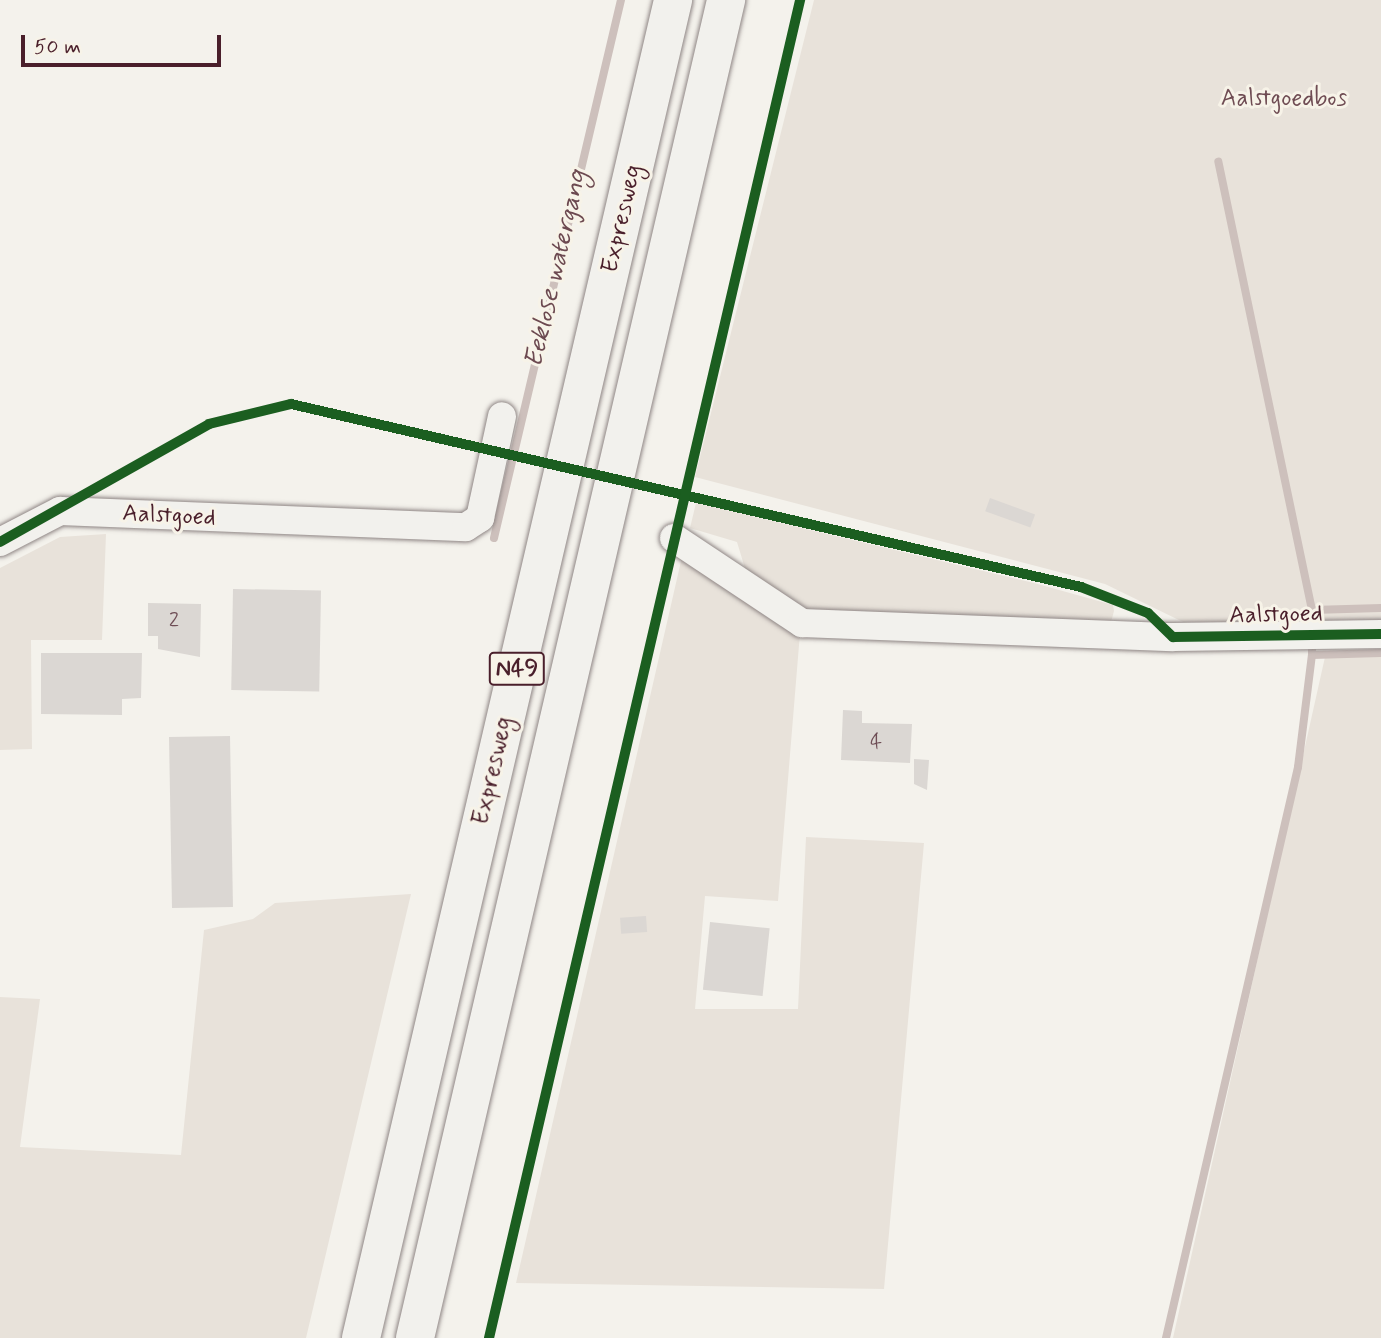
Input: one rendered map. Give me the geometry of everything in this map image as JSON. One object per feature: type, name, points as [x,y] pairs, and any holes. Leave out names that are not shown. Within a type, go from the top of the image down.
[{"type":"highway","name":"Expresweg","points":[[361,1338],[673,0]]},
{"type":"highway","name":"N49","points":[[415,1338],[726,0]]},
{"type":"street","name":"Aalstgoed","points":[[0,542],[60,511],[467,527],[480,519],[502,416]]},
{"type":"street","name":"Aalstgoed","points":[[674,538],[802,623],[1283,638],[1381,634]]},
{"type":"green space","name":"Aalstgoedbos","points":[[814,0],[1381,0],[1381,625],[1183,622],[1105,584],[695,477]]},
{"type":"green space","points":[[696,503],[1034,583],[1113,605],[1110,626],[805,612],[747,575],[737,542],[690,528]]},
{"type":"green space","points":[[106,534],[102,640],[31,640],[32,749],[0,750],[0,568],[60,537]]},
{"type":"green space","points":[[684,548],[800,633],[778,901],[705,896],[695,1009],[798,1009],[806,837],[924,843],[884,1289],[516,1283]]},
{"type":"green space","points":[[1381,655],[1381,1338],[1173,1338],[1325,657]]},
{"type":"green space","points":[[411,894],[306,1338],[0,1338],[0,997],[40,999],[20,1147],[181,1155],[204,930],[253,919],[275,903]]},
{"type":"building","points":[[990,498],[1035,514],[1030,528],[985,511]]},
{"type":"building","points":[[233,589],[321,591],[319,692],[231,690]]},
{"type":"building","points":[[148,603],[201,604],[200,657],[158,649],[158,636],[148,636]]},
{"type":"building","points":[[41,653],[142,653],[141,698],[122,699],[122,715],[41,714]]},
{"type":"building","points":[[843,710],[862,711],[862,723],[912,724],[910,763],[841,760]]},
{"type":"building","points":[[230,736],[233,907],[172,908],[169,737]]},
{"type":"building","points":[[914,759],[929,760],[927,790],[914,784]]},
{"type":"building","points":[[646,916],[647,932],[621,934],[620,918]]},
{"type":"building","points":[[710,922],[770,928],[763,996],[703,990]]},
{"type":"waterway","name":"Eeklose watergang","points":[[494,538],[621,0]]},
{"type":"waterway","points":[[1166,1338],[1298,767],[1312,655],[1312,610],[1218,162]]},
{"type":"waterway","points":[[1312,610],[1381,608]]},
{"type":"waterway","points":[[1312,655],[1381,653]]},
{"type":"cycle path","points":[[489,1338],[800,0]]},
{"type":"cycle path","points":[[0,542],[209,424],[291,404],[1081,587],[1148,613],[1173,637],[1381,634]]}]
